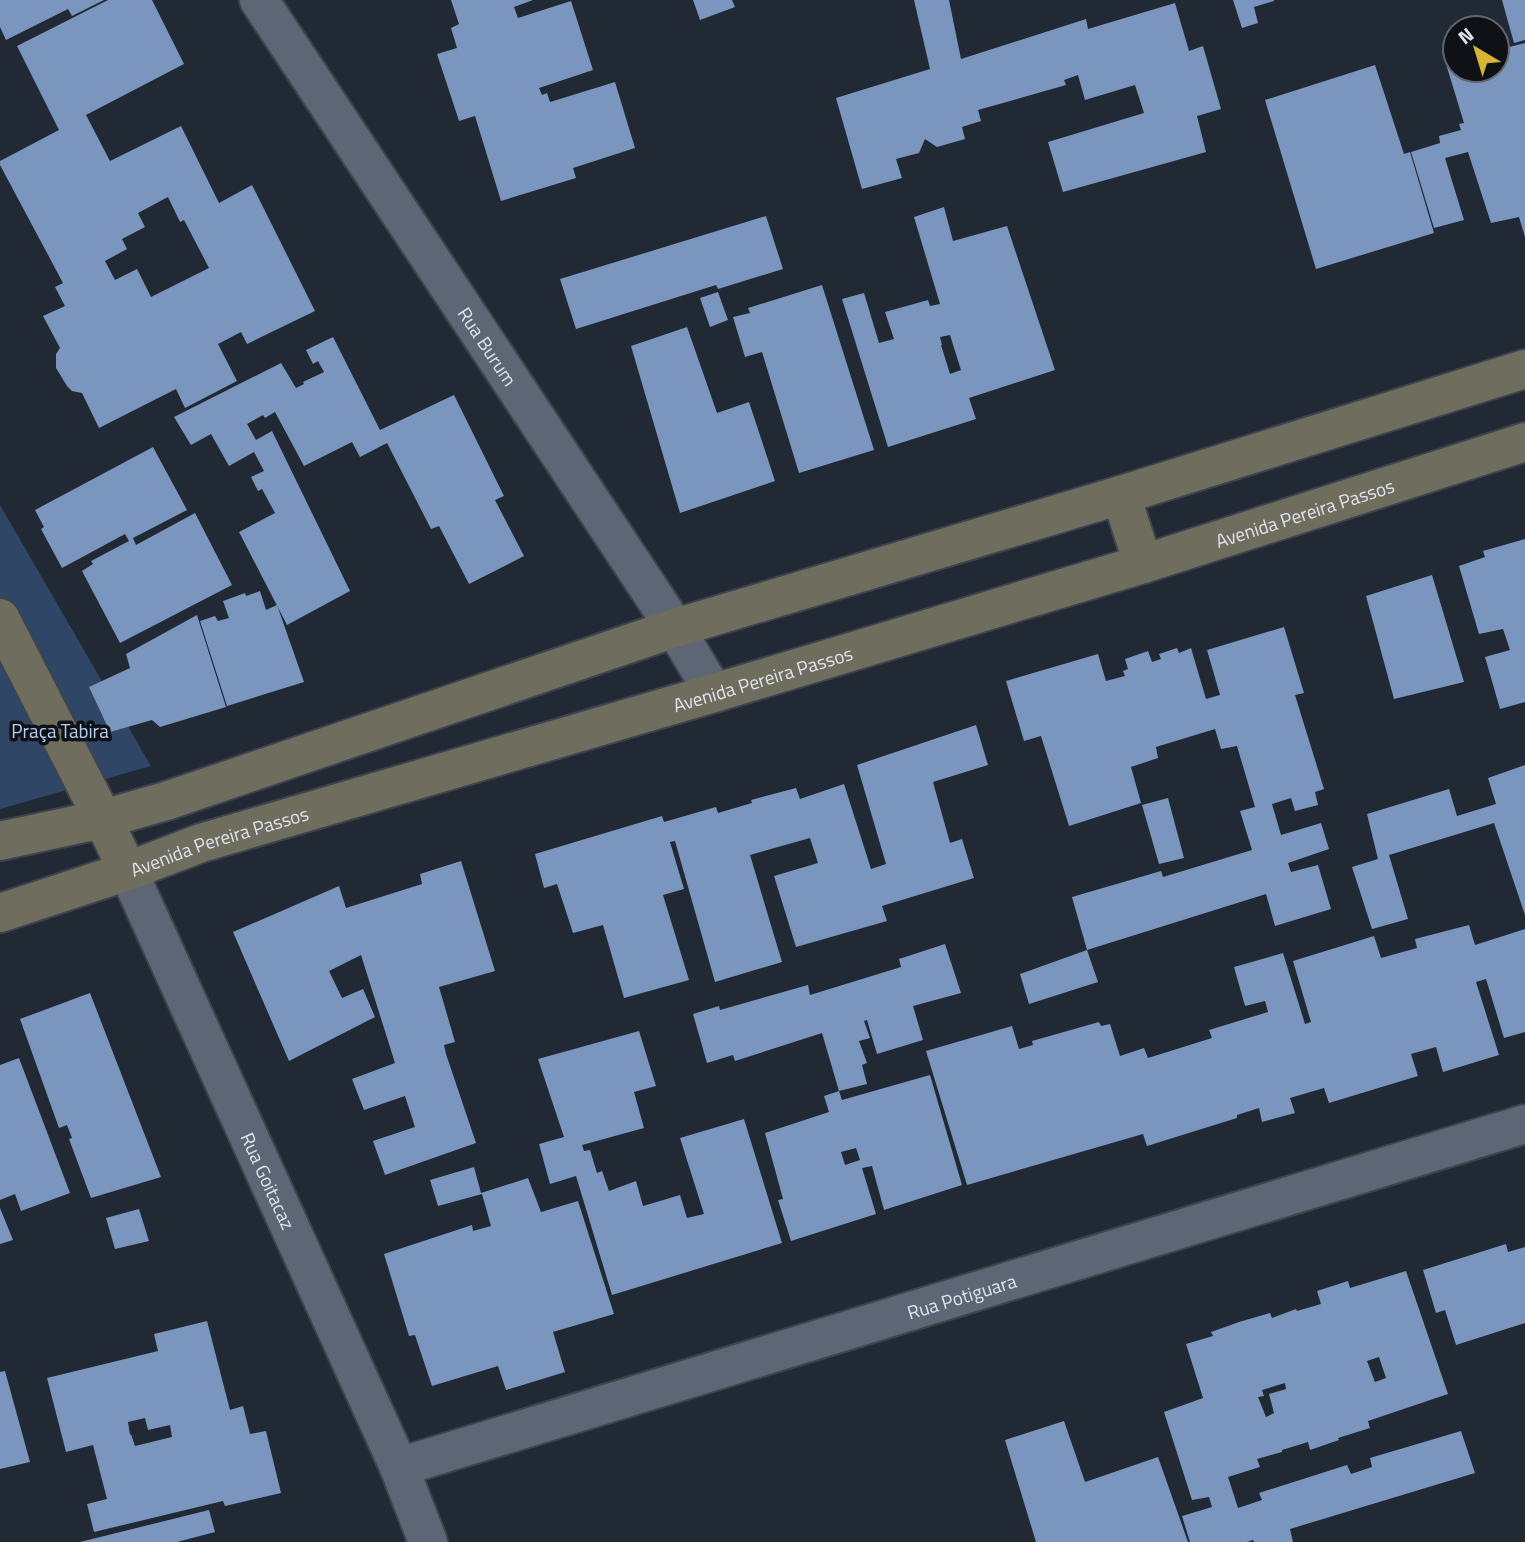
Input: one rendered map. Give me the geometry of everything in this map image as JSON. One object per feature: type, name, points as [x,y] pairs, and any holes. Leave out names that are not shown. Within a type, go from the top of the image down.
[{"type":"main road","points":[[0,841],[103,819],[166,801],[675,628],[1121,495],[1525,369]]},
{"type":"main road","name":"Avenida Pereira Passos","points":[[0,913],[128,871],[201,843],[1143,564],[1525,442]]},
{"type":"main road","points":[[1121,495],[1143,564]]},
{"type":"main road","points":[[0,618],[103,819]]},
{"type":"main road","name":"Rua Goitacaz","points":[[103,819],[128,871]]},
{"type":"street","name":"Rua Burum","points":[[258,0],[675,628],[714,693]]},
{"type":"street","name":"Rua Goitacaz","points":[[128,871],[399,1467],[428,1542]]},
{"type":"street","name":"Rua Potiguara","points":[[399,1467],[1525,1124]]},
{"type":"green space","name":"Praça Tabira","points":[[0,505],[151,766],[0,809]]},
{"type":"building","points":[[0,0],[104,0],[72,16],[68,9],[6,40],[0,27]]},
{"type":"building","points":[[108,0],[152,0],[184,64],[86,115],[110,161],[181,126],[219,203],[252,185],[315,311],[247,344],[241,332],[218,344],[237,381],[185,408],[176,389],[99,428],[82,393],[72,391],[67,386],[56,368],[56,354],[60,348],[43,316],[65,306],[55,287],[63,283],[0,165],[0,161],[59,130],[17,46]],"holes":[[[168,197],[180,222],[184,220],[209,268],[151,297],[137,269],[115,280],[105,261],[127,249],[122,239],[145,227],[138,213]]]},
{"type":"building","points":[[451,0],[533,0],[514,7],[518,18],[571,1],[593,70],[539,88],[542,95],[547,93],[550,102],[615,82],[635,148],[573,168],[576,178],[501,201],[475,116],[459,121],[437,54],[457,48],[451,28],[459,24]]},
{"type":"building","points":[[693,0],[732,0],[735,7],[700,20]]},
{"type":"building","points":[[914,0],[949,0],[961,59],[1086,19],[1088,29],[1175,3],[1189,51],[1203,46],[1221,109],[1197,116],[1206,152],[1063,192],[1048,142],[1144,113],[1135,85],[1085,100],[1078,75],[1064,80],[1066,85],[978,110],[981,121],[962,127],[965,139],[937,147],[925,139],[919,153],[896,159],[902,178],[862,189],[836,98],[930,69]]},
{"type":"building","points":[[1233,0],[1274,1],[1254,7],[1258,23],[1242,28]]},
{"type":"building","points":[[1502,0],[1525,0],[1525,40],[1514,43],[1511,14],[1506,14]]},
{"type":"building","points":[[1525,43],[1525,237],[1519,217],[1491,223],[1468,152],[1445,158],[1464,220],[1434,228],[1411,152],[1440,143],[1439,136],[1461,130],[1459,124],[1464,123],[1452,84],[1511,84],[1511,46]]},
{"type":"building","points":[[1375,65],[1404,154],[1410,152],[1434,233],[1316,269],[1265,100]]},
{"type":"building","points":[[944,207],[953,241],[1007,226],[1055,370],[969,398],[976,419],[888,447],[842,299],[864,293],[879,343],[894,339],[885,312],[928,300],[930,306],[940,304],[914,217]],"holes":[[[950,335],[961,370],[950,374],[940,337]]]},
{"type":"building","points":[[766,216],[783,269],[718,289],[716,285],[576,329],[560,279]]},
{"type":"building","points":[[822,285],[874,450],[799,473],[762,352],[745,357],[733,317],[750,313],[748,308]]},
{"type":"building","points":[[718,292],[728,320],[710,327],[700,298]]},
{"type":"building","points":[[687,327],[717,413],[749,402],[775,481],[680,513],[631,346]]},
{"type":"building","points":[[333,337],[380,430],[454,395],[504,496],[495,500],[524,556],[469,584],[439,526],[431,529],[387,443],[360,457],[352,442],[304,466],[275,412],[265,418],[263,415],[247,424],[256,440],[272,431],[350,591],[287,625],[239,532],[275,513],[262,489],[258,491],[251,477],[264,471],[254,452],[229,466],[211,434],[191,445],[174,417],[281,363],[296,388],[304,384],[303,382],[324,372],[318,361],[313,364],[306,350]]},
{"type":"building","points":[[153,447],[187,510],[133,538],[136,545],[195,513],[232,585],[120,643],[82,571],[93,564],[91,561],[129,541],[125,534],[62,568],[41,529],[44,527],[35,510]]},
{"type":"building","points":[[1525,539],[1525,702],[1500,709],[1485,657],[1510,650],[1503,629],[1479,634],[1459,566],[1485,557],[1483,551]]},
{"type":"building","points":[[1432,575],[1464,682],[1394,699],[1366,596]]},
{"type":"building","points":[[260,591],[266,610],[277,605],[304,682],[227,706],[200,621],[215,616],[218,621],[229,618],[223,601]]},
{"type":"building","points":[[197,615],[226,707],[160,727],[152,720],[110,732],[89,687],[130,668],[126,654]]},
{"type":"building","points":[[1284,627],[1304,693],[1295,695],[1324,789],[1315,792],[1318,805],[1295,811],[1291,798],[1272,804],[1281,835],[1321,823],[1329,849],[1288,863],[1291,872],[1318,865],[1331,909],[1275,926],[1266,894],[1087,950],[1072,897],[1161,871],[1163,877],[1252,850],[1240,811],[1255,807],[1237,746],[1221,749],[1215,729],[1156,747],[1158,758],[1131,767],[1141,803],[1069,826],[1041,736],[1024,741],[1006,681],[1098,654],[1106,681],[1125,676],[1123,671],[1128,669],[1125,659],[1148,651],[1152,662],[1161,659],[1159,654],[1177,648],[1179,653],[1191,648],[1206,699],[1220,695],[1207,650]]},
{"type":"building","points":[[976,725],[988,765],[933,782],[950,843],[962,839],[974,878],[882,906],[887,921],[796,947],[774,876],[818,863],[810,838],[750,855],[782,962],[715,982],[675,841],[670,842],[684,889],[663,895],[689,980],[624,998],[603,925],[573,933],[557,884],[544,888],[535,854],[662,816],[664,822],[716,807],[718,813],[752,803],[751,800],[796,788],[800,799],[844,784],[871,869],[886,864],[857,765]]},
{"type":"building","points":[[1525,765],[1525,915],[1494,823],[1389,855],[1408,919],[1372,929],[1352,867],[1378,859],[1367,814],[1449,789],[1457,816],[1496,804],[1488,778]]},
{"type":"building","points":[[1168,798],[1184,858],[1159,864],[1142,805]]},
{"type":"building","points":[[461,861],[495,971],[439,987],[455,1042],[444,1045],[446,1054],[476,1143],[385,1175],[373,1141],[415,1127],[405,1096],[364,1110],[352,1079],[395,1063],[361,955],[329,971],[342,998],[363,989],[375,1017],[289,1061],[233,932],[339,886],[346,908],[422,884],[420,874]]},
{"type":"building","points":[[1469,925],[1475,945],[1525,929],[1525,1032],[1504,1038],[1486,979],[1476,982],[1499,1055],[1443,1072],[1436,1047],[1411,1054],[1418,1076],[1329,1103],[1324,1088],[1290,1098],[1295,1113],[1262,1122],[1259,1108],[1237,1115],[1237,1118],[1147,1146],[1143,1134],[967,1185],[926,1051],[1012,1026],[1019,1049],[1033,1045],[1032,1041],[1099,1022],[1101,1026],[1110,1024],[1120,1056],[1144,1048],[1148,1058],[1212,1038],[1209,1030],[1268,1012],[1265,1001],[1245,1006],[1234,967],[1283,953],[1305,1024],[1311,1022],[1293,961],[1374,936],[1381,958],[1417,948],[1415,939]]},
{"type":"building","points":[[945,944],[961,993],[913,1006],[923,1040],[877,1054],[867,1020],[864,1021],[870,1038],[859,1041],[867,1063],[862,1065],[867,1084],[839,1091],[822,1033],[735,1061],[733,1055],[707,1063],[693,1014],[719,1006],[720,1010],[808,985],[810,995],[901,967],[899,959]]},
{"type":"building","points":[[1087,950],[1098,982],[1029,1004],[1020,974]]},
{"type":"building","points":[[90,993],[161,1177],[91,1198],[69,1139],[72,1138],[67,1125],[59,1128],[20,1019]]},
{"type":"building","points":[[639,1031],[656,1086],[634,1092],[644,1128],[582,1145],[584,1151],[590,1150],[597,1173],[602,1171],[609,1191],[636,1181],[643,1206],[680,1195],[687,1218],[704,1214],[680,1138],[744,1119],[782,1243],[612,1295],[576,1176],[550,1184],[539,1144],[564,1137],[538,1059]]},
{"type":"building","points":[[19,1058],[70,1193],[21,1211],[15,1194],[0,1200],[0,1065]]},
{"type":"building","points":[[930,1075],[962,1185],[884,1210],[872,1166],[862,1168],[876,1214],[791,1241],[778,1200],[783,1199],[765,1133],[829,1112],[824,1096],[839,1091],[842,1100]],"holes":[[[856,1148],[860,1160],[845,1165],[841,1152]]]},
{"type":"building","points":[[474,1167],[481,1193],[528,1178],[541,1212],[578,1201],[614,1314],[553,1332],[565,1372],[506,1390],[498,1366],[432,1386],[415,1335],[409,1336],[384,1254],[472,1225],[473,1231],[491,1226],[482,1194],[438,1206],[430,1180]]},
{"type":"building","points":[[0,1208],[13,1240],[0,1244]]},
{"type":"building","points":[[139,1209],[149,1241],[115,1249],[106,1218]]},
{"type":"building","points":[[1506,1244],[1508,1252],[1525,1247],[1525,1323],[1456,1345],[1445,1310],[1436,1313],[1423,1270]]},
{"type":"building","points":[[1406,1271],[1448,1394],[1368,1421],[1370,1428],[1310,1450],[1308,1442],[1257,1459],[1260,1467],[1228,1477],[1238,1508],[1262,1500],[1259,1493],[1347,1465],[1351,1474],[1372,1467],[1370,1458],[1461,1431],[1475,1473],[1290,1529],[1293,1542],[1190,1542],[1182,1516],[1212,1507],[1209,1497],[1192,1500],[1164,1412],[1203,1398],[1186,1344],[1213,1336],[1211,1332],[1239,1322],[1270,1313],[1272,1318],[1321,1304],[1317,1291],[1348,1281],[1350,1288]],"holes":[[[1379,1357],[1386,1378],[1375,1382],[1367,1361]],[[1285,1383],[1286,1389],[1269,1394],[1274,1413],[1266,1417],[1258,1397],[1264,1396],[1262,1390]]]},
{"type":"building","points":[[207,1321],[230,1410],[243,1406],[250,1434],[266,1431],[281,1493],[225,1506],[223,1501],[94,1532],[87,1504],[107,1499],[93,1445],[66,1452],[47,1378],[158,1351],[154,1334]],"holes":[[[145,1418],[148,1430],[170,1425],[172,1437],[135,1446],[128,1422]]]},
{"type":"building","points":[[5,1371],[30,1462],[0,1469],[0,1372]]},
{"type":"building","points":[[1064,1421],[1085,1482],[1158,1457],[1188,1542],[1036,1542],[1005,1440]]},
{"type":"building","points":[[209,1510],[215,1532],[177,1542],[80,1542]]}]
